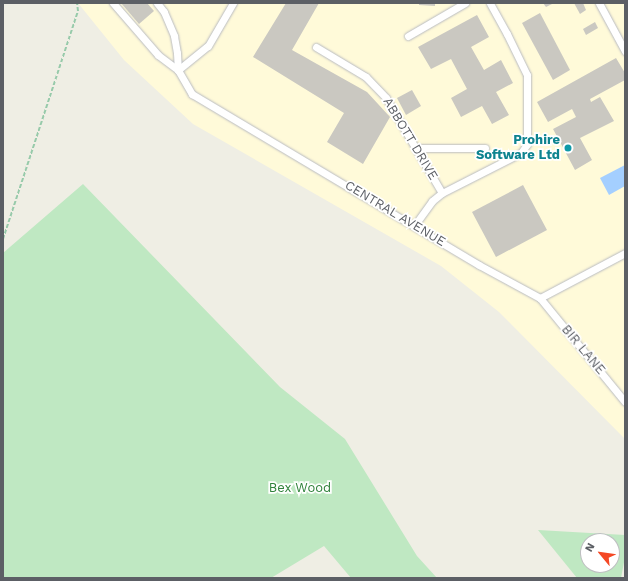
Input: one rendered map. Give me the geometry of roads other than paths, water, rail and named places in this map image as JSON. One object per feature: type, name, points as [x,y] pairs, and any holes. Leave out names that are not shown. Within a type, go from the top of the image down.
[{"type":"lane","points":[[114,3],[158,55],[178,70]]},
{"type":"lane","points":[[157,3],[164,12],[174,36],[178,70]]},
{"type":"lane","points":[[178,70],[208,46],[233,3]]},
{"type":"lane","points":[[408,36],[465,3]]},
{"type":"lane","points":[[414,226],[432,201],[442,193],[521,153],[527,144],[526,75],[507,34],[490,3]]},
{"type":"lane","points":[[599,3],[625,51]]},
{"type":"lane","name":"ABBOTT DRIVE","points":[[316,47],[366,77],[386,98],[442,193]]},
{"type":"lane","name":"CENTRAL AVENUE","points":[[178,70],[192,94],[414,226],[540,298]]},
{"type":"lane","points":[[416,148],[485,148]]},
{"type":"lane","points":[[540,298],[625,253]]},
{"type":"lane","name":"BIR LANE","points":[[540,298],[625,402]]},
{"type":"water","points":[[625,165],[625,186],[609,195],[600,178]]},
{"type":"place","name":"Prohire Software Ltd","points":[[568,148]]},
{"type":"park label","name":"Bex Wood","points":[[300,488]]}]
